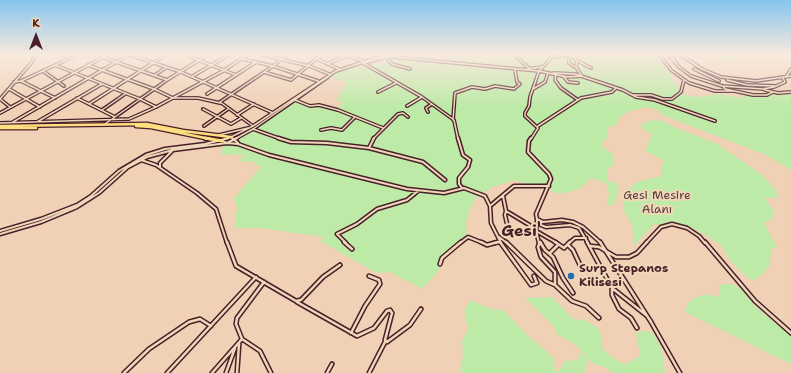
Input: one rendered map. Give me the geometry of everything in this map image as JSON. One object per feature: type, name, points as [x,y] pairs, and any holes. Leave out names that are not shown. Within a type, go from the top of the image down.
[{"type":"main road","points":[[0,126],[147,124],[231,137]]},
{"type":"main road","points":[[0,126],[138,126],[207,137],[222,141]]},
{"type":"street","points":[[10,107],[0,99],[24,71]]},
{"type":"street","points":[[14,82],[22,81],[42,71]]},
{"type":"street","points":[[43,71],[56,82],[64,86]]},
{"type":"street","points":[[11,123],[101,71]]},
{"type":"street","points":[[107,71],[154,89],[172,98],[198,98],[220,103],[253,127],[291,142],[315,142],[369,148],[423,162],[445,180]]},
{"type":"street","points":[[89,104],[138,71]]},
{"type":"street","points":[[144,71],[167,80]]},
{"type":"street","points":[[155,75],[161,71]]},
{"type":"street","points":[[193,76],[201,71]]},
{"type":"street","points":[[0,126],[11,123],[108,122],[129,119],[156,107],[222,71]]},
{"type":"street","points":[[224,71],[236,76]]},
{"type":"street","points":[[207,94],[243,71]]},
{"type":"street","points":[[291,71],[318,81]]},
{"type":"street","points":[[220,103],[221,100],[264,72],[289,80],[302,71]]},
{"type":"street","points":[[323,71],[329,74]]},
{"type":"street","points":[[0,232],[41,219],[76,205],[91,196],[118,171],[146,155],[165,149],[222,141],[253,127],[318,81],[334,71]]},
{"type":"street","points":[[222,141],[227,143],[234,140],[337,71]]},
{"type":"street","points":[[378,71],[422,97],[453,120]]},
{"type":"street","points":[[462,188],[459,184],[459,178],[468,167],[470,160],[462,154],[453,120],[455,93],[472,86],[485,88],[495,86],[514,89],[520,84],[515,71]]},
{"type":"street","points":[[535,71],[536,77]]},
{"type":"street","points":[[538,126],[525,114],[529,106],[531,92],[539,71]]},
{"type":"street","points":[[541,71],[582,76],[632,95],[655,100],[715,121]]},
{"type":"street","points":[[579,71],[582,76]]},
{"type":"street","points":[[673,71],[684,80],[704,89],[720,92],[733,91],[761,96],[768,95],[773,92]]},
{"type":"street","points":[[686,71],[695,78],[723,86],[733,91]]},
{"type":"street","points":[[699,71],[719,81]]},
{"type":"street","points":[[708,71],[718,76],[756,81],[791,76]]},
{"type":"street","points":[[786,77],[789,71]]},
{"type":"street","points":[[0,113],[73,72],[156,107]]},
{"type":"street","points":[[105,124],[167,80],[182,72],[273,112]]},
{"type":"street","points":[[531,92],[535,87],[545,82],[548,73]]},
{"type":"street","points":[[556,74],[564,77],[582,76]]},
{"type":"street","points":[[556,74],[555,80],[561,88],[578,100]]},
{"type":"street","points":[[564,77],[568,82],[578,83]]},
{"type":"street","points":[[763,89],[785,82],[783,78]]},
{"type":"street","points":[[632,95],[650,95],[663,99],[672,99],[681,92],[684,80]]},
{"type":"street","points":[[727,80],[747,85],[760,84],[776,86]]},
{"type":"street","points":[[22,81],[55,98]]},
{"type":"street","points":[[756,81],[760,84]]},
{"type":"street","points":[[378,92],[397,83]]},
{"type":"street","points":[[33,126],[102,84]]},
{"type":"street","points":[[723,86],[763,89],[773,92],[791,92]]},
{"type":"street","points":[[573,293],[563,278],[559,266],[540,242],[536,230],[536,214],[551,179],[549,174],[528,152],[530,141],[538,130],[538,126],[578,100],[587,96],[612,92],[616,88]]},
{"type":"street","points":[[9,89],[40,107]]},
{"type":"street","points":[[102,110],[126,94]]},
{"type":"street","points":[[407,106],[422,97]]},
{"type":"street","points":[[78,98],[115,117]]},
{"type":"street","points":[[295,100],[310,106],[319,105],[329,109],[338,110],[383,128]]},
{"type":"street","points":[[237,115],[254,104]]},
{"type":"street","points":[[428,112],[426,108],[432,104]]},
{"type":"street","points":[[203,109],[230,124],[241,118]]},
{"type":"street","points":[[204,126],[228,109]]},
{"type":"street","points":[[369,148],[370,144],[383,128],[398,114],[403,114],[408,117]]},
{"type":"street","points":[[321,130],[342,130],[355,117]]},
{"type":"street","points":[[212,135],[229,133],[253,127]]},
{"type":"street","points":[[205,144],[210,141],[207,137]]},
{"type":"street","points":[[231,137],[238,144]]},
{"type":"street","points":[[0,232],[41,222],[78,207],[99,193],[121,172],[140,160],[173,150],[227,143],[238,144],[269,155],[418,191],[446,193],[462,188],[485,196],[490,206],[491,223],[500,242],[531,285],[535,285],[537,283],[534,276]]},
{"type":"street","points":[[160,167],[160,163],[173,150]]},
{"type":"street","points":[[140,160],[152,162],[160,167],[197,193],[216,209],[233,263],[264,282],[351,334],[357,336],[368,332],[390,310],[392,313],[385,342],[369,373]]},
{"type":"street","points":[[490,206],[514,186],[549,186]]},
{"type":"street","points":[[352,248],[337,236],[337,234],[357,224],[377,209],[407,200],[418,191]]},
{"type":"street","points":[[503,196],[506,205],[505,215],[508,228]]},
{"type":"street","points":[[506,211],[558,246],[564,248],[575,238],[586,238]]},
{"type":"street","points":[[537,219],[541,222],[541,225],[546,227],[563,225],[576,226],[586,238],[612,288],[647,316]]},
{"type":"street","points":[[541,222],[562,220],[573,222],[592,233],[647,316],[680,373]]},
{"type":"street","points":[[590,246],[599,247],[616,257],[629,257],[637,253],[661,227],[672,224],[687,228],[699,236],[755,301],[791,333]]},
{"type":"street","points":[[440,264],[442,258],[468,237],[487,245],[500,242]]},
{"type":"street","points":[[498,237],[514,249],[546,281],[555,285],[572,301],[586,306],[599,318]]},
{"type":"street","points":[[540,242],[538,247],[541,257],[556,275]]},
{"type":"street","points":[[568,245],[573,250],[580,265]]},
{"type":"street","points":[[550,253],[558,246]]},
{"type":"street","points":[[296,301],[301,300],[322,277],[340,265]]},
{"type":"street","points":[[555,285],[559,266]]},
{"type":"street","points":[[351,334],[365,306],[380,284],[379,280],[369,276]]},
{"type":"street","points":[[167,373],[256,277]]},
{"type":"street","points":[[264,282],[237,318],[236,324],[242,339],[260,351],[271,373]]},
{"type":"street","points":[[612,288],[612,295],[619,309],[632,318],[637,328]]},
{"type":"street","points":[[385,342],[388,342],[410,325],[421,310]]},
{"type":"street","points":[[124,373],[149,349],[189,322],[200,319],[211,326]]},
{"type":"street","points":[[212,373],[242,339]]},
{"type":"street","points":[[237,373],[239,342]]},
{"type":"street","points":[[226,373],[235,347]]},
{"type":"street","points":[[327,373],[332,364]]},
{"type":"green space","points":[[334,71],[668,71],[681,94],[699,97],[718,94],[742,98],[746,94],[791,95],[791,170],[766,155],[662,115],[659,111],[647,107],[627,112],[619,118],[616,126],[608,127],[607,138],[601,143],[602,147],[612,153],[614,158],[614,166],[608,168],[608,181],[616,183],[618,188],[617,197],[612,206],[607,205],[609,194],[606,183],[591,178],[581,188],[566,193],[557,193],[514,180],[493,187],[479,195],[471,206],[466,222],[467,239],[448,254],[437,273],[422,289],[390,272],[377,273],[320,241],[324,237],[260,228],[234,228],[237,208],[234,198],[261,167],[254,163],[254,161],[241,162],[240,159],[243,157],[242,154],[222,155],[223,132],[250,125],[294,97],[308,103],[336,108],[344,102],[336,100],[347,83],[327,75]]},
{"type":"green space","name":"Gesi Mesire Alanı","points":[[653,120],[663,121],[674,127],[717,144],[761,174],[775,189],[778,198],[765,198],[773,209],[774,214],[770,220],[764,223],[777,247],[771,249],[770,264],[765,272],[756,279],[752,281],[740,271],[730,260],[721,245],[695,229],[682,224],[671,222],[658,225],[654,224],[634,246],[632,225],[624,211],[623,198],[628,189],[637,182],[661,176],[663,160],[645,151],[652,134],[641,128],[643,123]]},
{"type":"green space","points":[[722,284],[731,284],[740,288],[756,307],[791,336],[791,364],[685,312],[688,303],[694,298],[706,294],[719,297],[719,286]]},
{"type":"green space","points":[[552,297],[573,319],[584,320],[596,327],[602,336],[602,346],[604,351],[624,365],[640,356],[636,332],[651,331],[661,347],[665,373],[613,373],[605,367],[594,364],[588,359],[584,373],[558,373],[565,361],[578,360],[579,352],[588,358],[577,346],[557,334],[552,324],[525,298]]},
{"type":"green space","points":[[471,300],[485,307],[490,307],[495,311],[502,309],[526,334],[554,358],[554,366],[558,373],[463,373],[460,369],[463,356],[462,340],[468,329],[464,311]]},
{"type":"waterway","points":[[0,235],[43,223],[73,211],[99,195],[110,184]]},
{"type":"place","name":"Surp Stepanos Kilisesi","points":[[571,276]]},
{"type":"district","name":"Gesi","points":[[519,232]]}]
